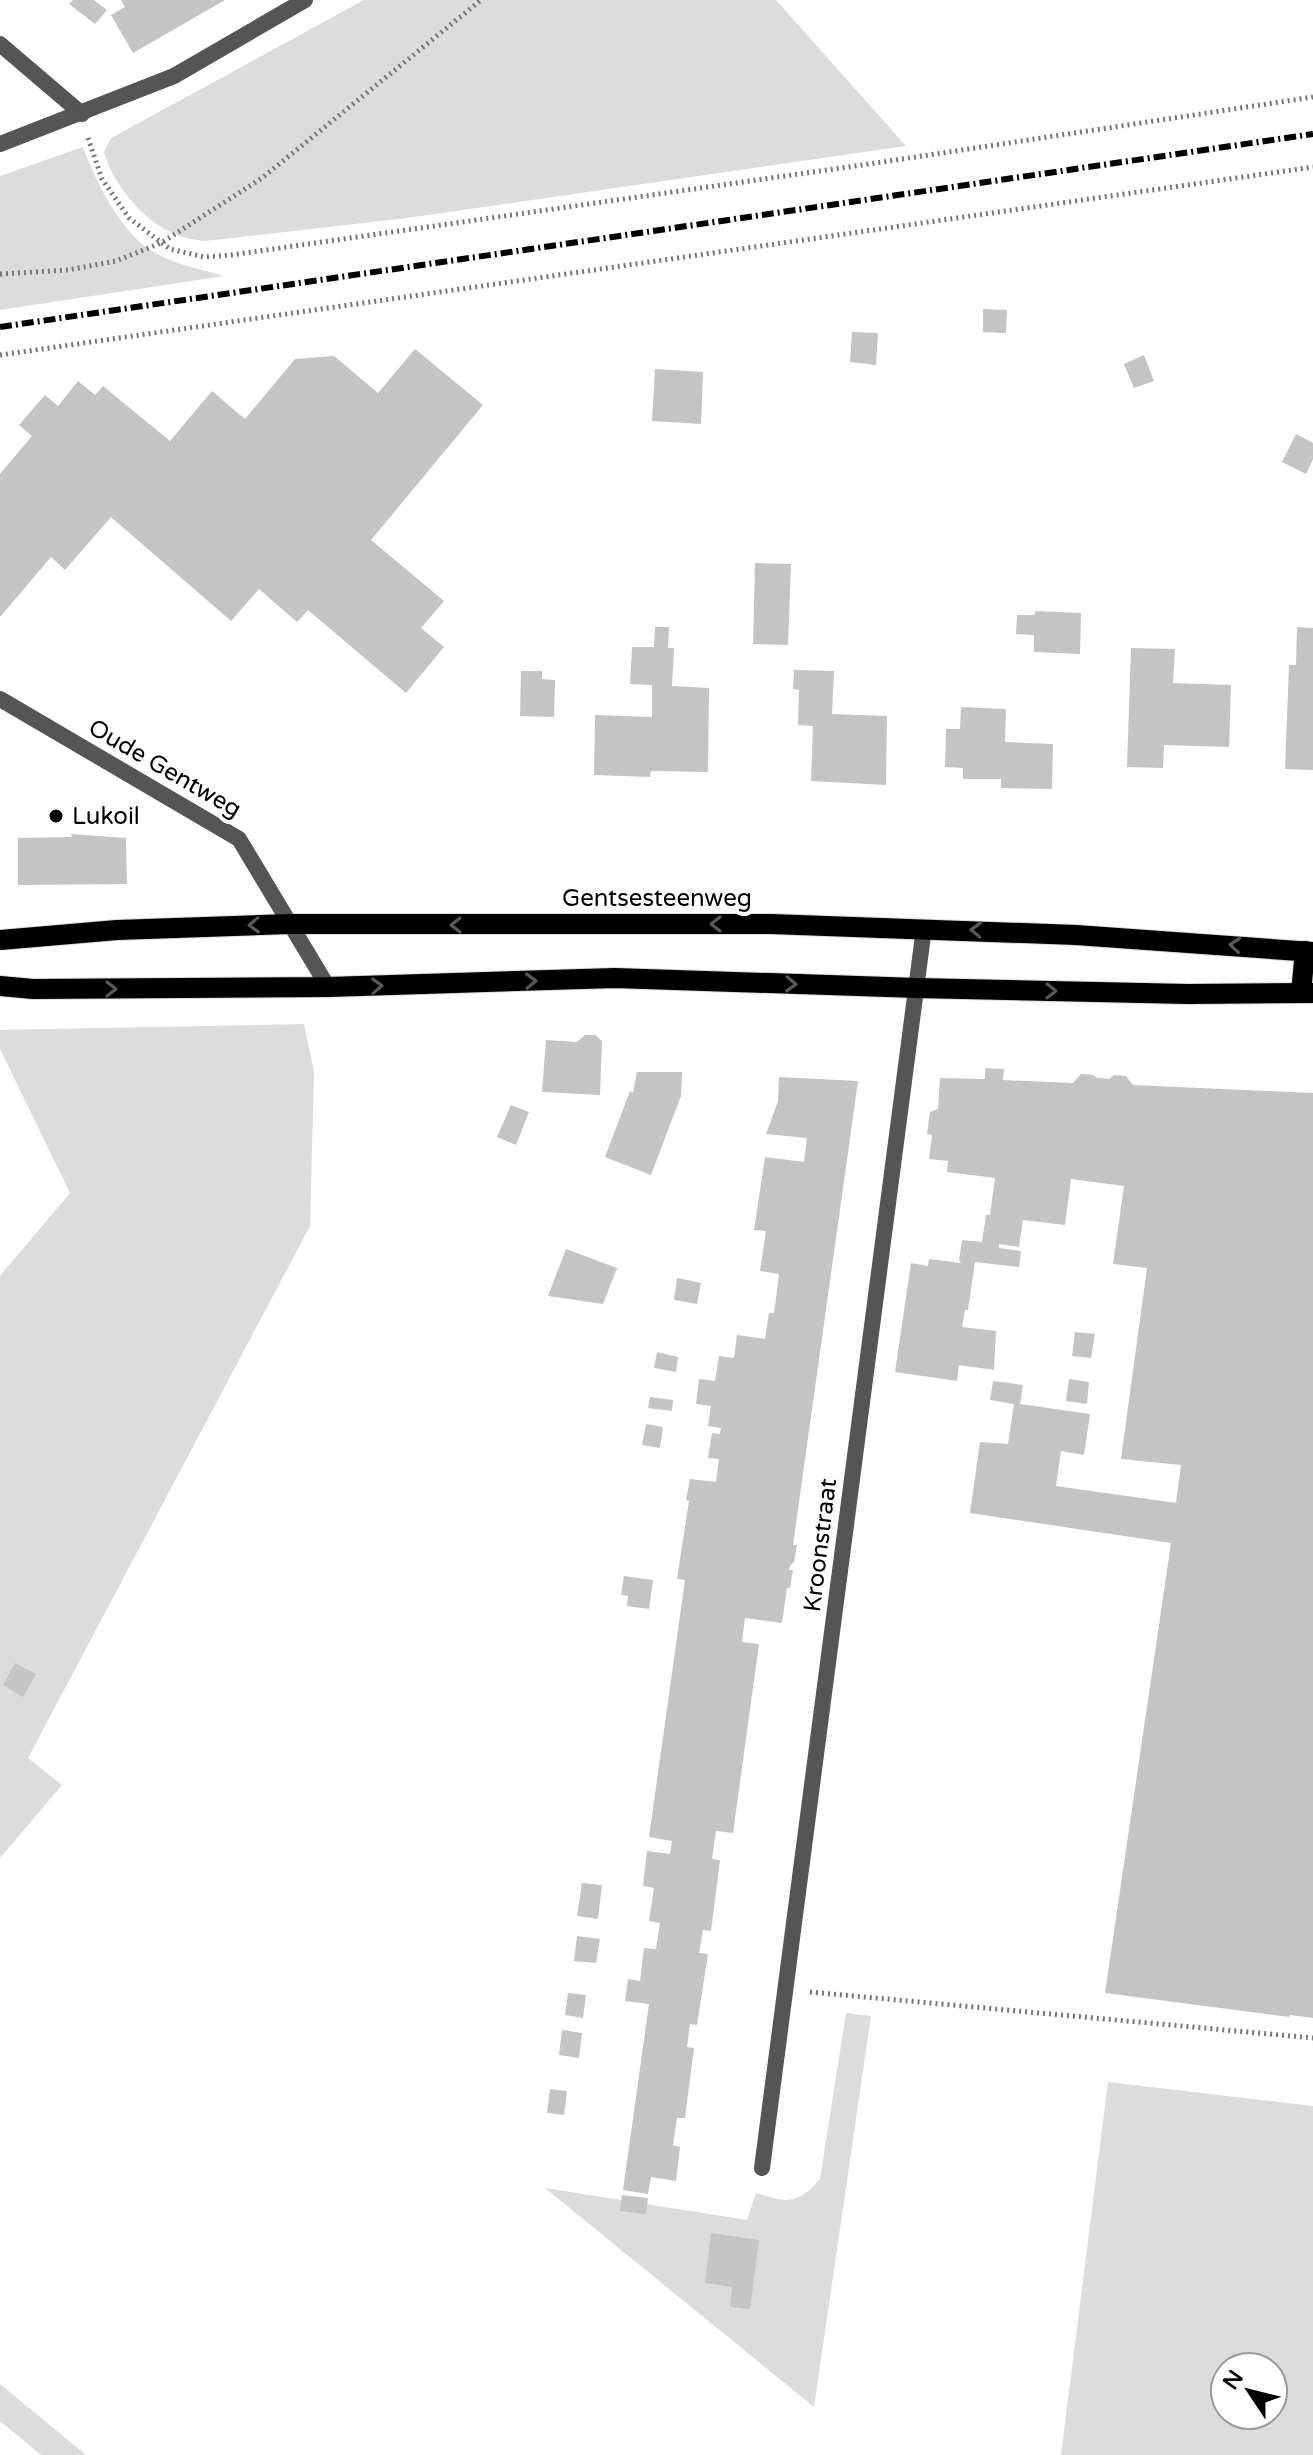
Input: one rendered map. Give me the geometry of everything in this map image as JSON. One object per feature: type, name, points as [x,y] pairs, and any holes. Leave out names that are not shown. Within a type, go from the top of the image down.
[{"type":"main road","name":"Gentsesteenweg","points":[[0,940],[117,930],[289,924],[771,924],[1091,936],[1309,951]]},
{"type":"main road","points":[[0,986],[33,989],[328,987],[615,978],[1188,994],[1307,993],[1309,951]]},
{"type":"street","points":[[0,144],[174,76],[305,0]]},
{"type":"street","points":[[0,44],[82,114]]},
{"type":"street","name":"Oude Gentweg","points":[[0,699],[239,839],[328,987]]},
{"type":"street","name":"Kroonstraat","points":[[762,2168],[924,928]]},
{"type":"path","points":[[0,274],[68,270],[116,261],[161,243],[262,178],[481,0]]},
{"type":"path","points":[[82,114],[102,179],[129,218],[170,249],[204,257],[854,167],[1313,97]]},
{"type":"path","points":[[0,355],[1313,167]]},
{"type":"path","points":[[785,1990],[1313,2038]]},
{"type":"shaded area","points":[[364,0],[776,0],[906,146],[407,218],[205,241],[167,231],[143,213],[123,190],[108,165],[104,152],[111,138]]},
{"type":"shaded area","points":[[83,147],[110,205],[141,243],[168,259],[224,276],[0,310],[0,176]]},
{"type":"shaded area","points":[[304,1024],[314,1072],[310,1226],[28,1758],[62,1785],[0,1858],[0,1276],[70,1193],[0,1049],[0,1030]]},
{"type":"shaded area","points":[[846,2013],[871,2016],[814,2407],[545,2188],[747,2220],[756,2193],[784,2200],[805,2194],[820,2179]]},
{"type":"shaded area","points":[[1108,2082],[1313,2106],[1313,2455],[1061,2455]]},
{"type":"shaded area","points":[[0,2384],[86,2455],[41,2455],[0,2421]]},
{"type":"building","points":[[73,0],[94,0],[107,10],[95,24],[69,4]]},
{"type":"building","points":[[121,0],[225,0],[133,53],[111,15],[125,7]]},
{"type":"building","points":[[983,309],[1007,310],[1006,333],[983,332]]},
{"type":"building","points":[[852,332],[878,333],[876,365],[850,362]]},
{"type":"building","points":[[415,349],[483,405],[371,540],[444,601],[421,628],[444,647],[406,693],[308,610],[297,622],[259,589],[231,621],[111,517],[65,570],[51,557],[0,617],[0,474],[32,436],[19,425],[45,395],[58,406],[78,381],[95,395],[103,386],[170,441],[212,391],[245,419],[295,359],[334,356],[378,393]]},
{"type":"building","points":[[1144,355],[1154,381],[1134,388],[1124,364]]},
{"type":"building","points":[[655,369],[703,372],[701,424],[652,421]]},
{"type":"building","points":[[1296,434],[1313,443],[1313,459],[1306,474],[1282,462]]},
{"type":"building","points":[[755,563],[791,564],[788,645],[753,644]]},
{"type":"building","points":[[1035,611],[1081,613],[1080,654],[1034,652],[1034,635],[1016,634],[1017,615],[1035,615]]},
{"type":"building","points":[[655,627],[669,627],[668,648],[674,648],[672,686],[709,688],[708,772],[651,771],[650,777],[594,775],[595,715],[652,717],[652,685],[630,684],[632,647],[654,647]]},
{"type":"building","points":[[1297,627],[1313,628],[1313,770],[1285,769],[1289,665],[1296,665]]},
{"type":"building","points":[[1131,648],[1175,649],[1173,683],[1231,685],[1229,747],[1164,745],[1163,768],[1127,767]]},
{"type":"building","points":[[794,670],[834,671],[832,714],[887,716],[886,785],[811,781],[813,726],[798,725],[799,690],[793,689]]},
{"type":"building","points":[[521,671],[542,671],[542,679],[555,680],[554,717],[520,716]]},
{"type":"building","points":[[961,707],[1006,709],[1005,742],[1053,744],[1052,789],[1001,788],[1001,779],[963,779],[963,768],[945,767],[946,729],[960,729]]},
{"type":"building","points":[[71,834],[126,838],[127,884],[18,885],[18,838],[72,837]]},
{"type":"building","points":[[585,1035],[595,1035],[602,1041],[600,1095],[542,1092],[546,1040],[577,1042]]},
{"type":"building","points":[[985,1068],[1004,1069],[1003,1080],[1073,1083],[1081,1074],[1109,1079],[1114,1075],[1126,1076],[1133,1085],[1313,1093],[1313,2018],[1105,1993],[1171,1543],[970,1513],[980,1442],[1008,1444],[1014,1404],[990,1400],[993,1381],[1023,1385],[1020,1404],[1090,1414],[1084,1455],[1061,1451],[1056,1486],[1176,1503],[1181,1465],[1121,1459],[1147,1268],[1113,1264],[1124,1186],[1071,1179],[1065,1225],[1023,1220],[1019,1247],[999,1244],[999,1248],[1021,1251],[1019,1267],[975,1262],[968,1310],[965,1310],[962,1327],[996,1331],[994,1370],[959,1365],[957,1381],[895,1372],[911,1263],[928,1266],[929,1259],[961,1263],[962,1240],[982,1242],[986,1215],[990,1215],[995,1178],[947,1172],[948,1161],[929,1159],[932,1135],[927,1134],[930,1112],[938,1109],[940,1078],[985,1079]]},
{"type":"building","points":[[637,1072],[682,1072],[681,1096],[651,1175],[605,1157],[630,1091],[633,1093]]},
{"type":"building","points":[[779,1077],[858,1081],[793,1545],[797,1545],[789,1570],[793,1570],[790,1588],[787,1588],[782,1623],[745,1618],[742,1642],[759,1644],[733,1833],[716,1831],[712,1859],[720,1860],[711,1931],[703,1930],[699,1953],[708,1954],[697,2025],[690,2024],[687,2047],[694,2048],[685,2118],[677,2118],[673,2145],[680,2147],[676,2181],[651,2177],[648,2194],[623,2190],[649,2004],[625,2001],[628,1979],[640,1981],[644,1948],[656,1949],[660,1923],[649,1921],[654,1888],[643,1886],[647,1851],[670,1854],[672,1841],[649,1837],[685,1580],[677,1579],[689,1501],[686,1500],[690,1479],[716,1482],[719,1459],[708,1458],[712,1433],[720,1434],[721,1428],[708,1426],[711,1406],[696,1404],[699,1379],[715,1381],[719,1356],[734,1358],[737,1335],[765,1339],[769,1313],[774,1313],[779,1274],[760,1271],[766,1231],[754,1230],[765,1157],[804,1162],[807,1138],[766,1134],[778,1101]]},
{"type":"building","points":[[511,1105],[529,1112],[516,1145],[497,1137]]},
{"type":"building","points":[[566,1249],[617,1268],[603,1304],[548,1296]]},
{"type":"building","points":[[677,1278],[701,1283],[697,1304],[674,1300]]},
{"type":"building","points":[[1075,1332],[1095,1334],[1091,1358],[1072,1356]]},
{"type":"building","points":[[657,1352],[678,1357],[676,1372],[654,1368]]},
{"type":"building","points":[[1069,1379],[1089,1382],[1087,1404],[1066,1401]]},
{"type":"building","points":[[650,1397],[673,1400],[672,1411],[648,1408]]},
{"type":"building","points":[[646,1424],[663,1427],[660,1448],[642,1445]]},
{"type":"building","points":[[624,1576],[653,1580],[649,1609],[627,1606],[628,1596],[621,1595]]},
{"type":"building","points":[[15,1663],[36,1674],[23,1697],[3,1685]]},
{"type":"building","points":[[582,1883],[602,1885],[598,1919],[577,1916]]},
{"type":"building","points":[[577,1936],[600,1939],[596,1963],[574,1961]]},
{"type":"building","points":[[568,1993],[586,1995],[583,2018],[565,2015]]},
{"type":"building","points":[[562,2030],[582,2033],[579,2058],[559,2055]]},
{"type":"building","points":[[550,2089],[567,2091],[564,2115],[547,2113]]},
{"type":"building","points":[[622,2195],[648,2198],[646,2214],[620,2211]]},
{"type":"building","points":[[711,2233],[759,2240],[750,2309],[730,2307],[732,2287],[705,2283]]},
{"type":"railway","points":[[0,327],[1313,134]]},
{"type":"place","name":"Lukoil","points":[[56,816]]}]
